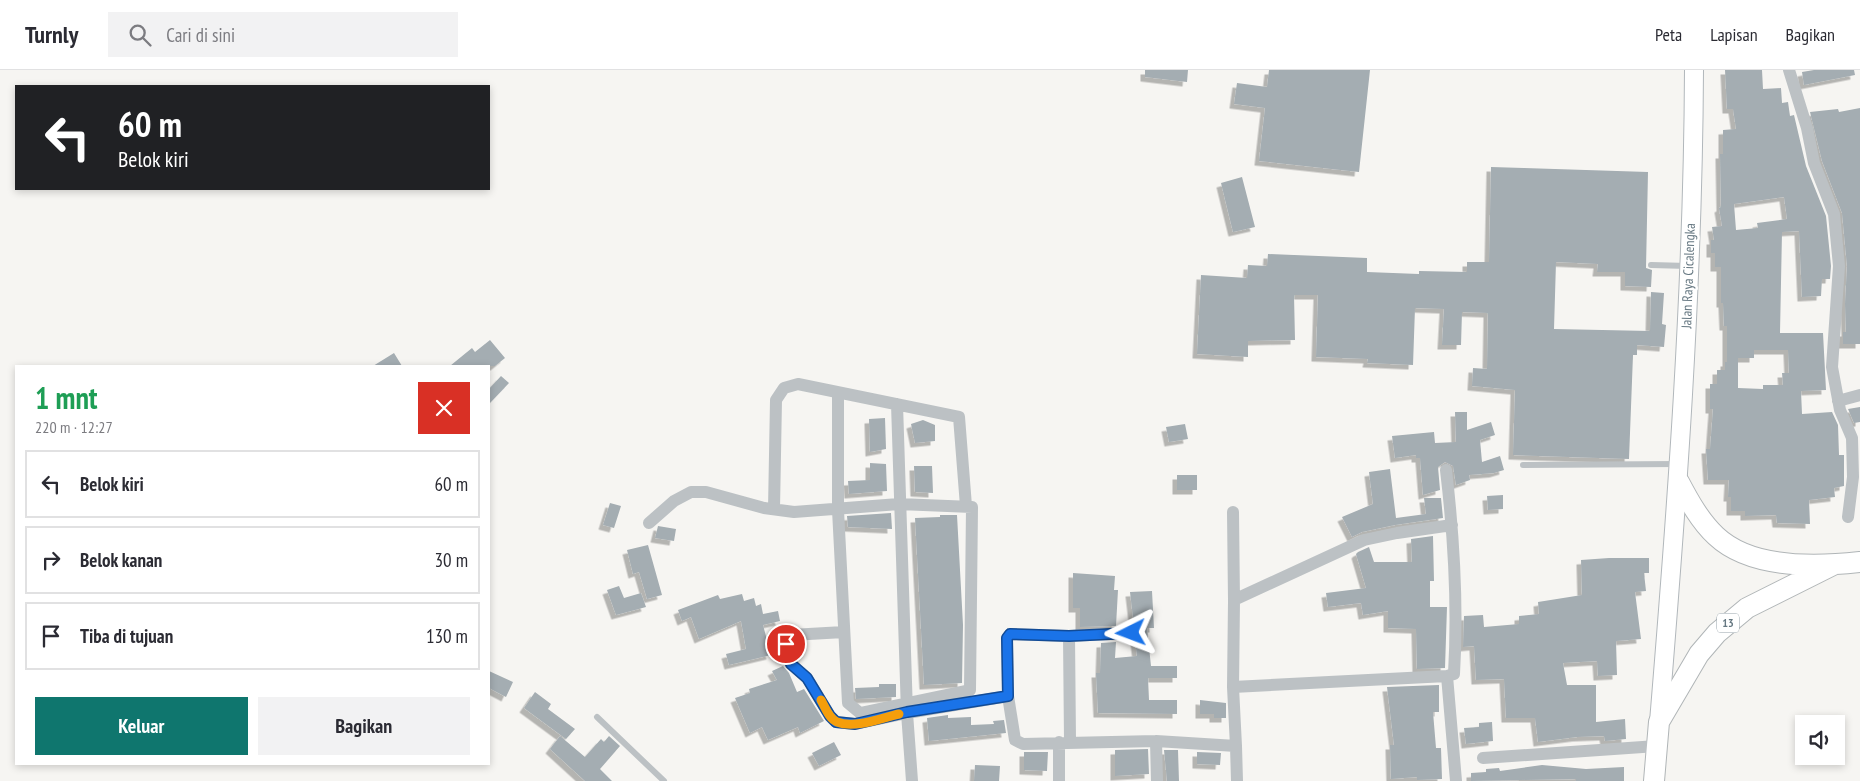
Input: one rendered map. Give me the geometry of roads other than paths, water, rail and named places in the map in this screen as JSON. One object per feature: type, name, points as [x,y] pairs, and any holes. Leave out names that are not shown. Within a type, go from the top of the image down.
[{"type":"highway","points":[[1679,473],[1698,516],[1716,537],[1733,548],[1788,565],[1833,565]]},
{"type":"highway","name":"13","points":[[1654,781],[1659,722],[1699,654],[1734,618],[1788,586],[1833,565],[1860,562]]},
{"type":"main road","name":"Jalan Raya Cicalengka","points":[[1659,722],[1679,473],[1689,266],[1694,70]]},
{"type":"street","points":[[1788,70],[1807,128],[1814,163],[1834,214],[1839,266],[1832,367],[1838,401],[1852,438],[1853,483],[1848,517]]},
{"type":"street","points":[[774,509],[776,400],[779,392],[790,384],[798,384],[959,417],[966,506]]},
{"type":"street","points":[[838,393],[838,510],[846,696],[848,703],[854,710],[860,713],[1008,696]]},
{"type":"street","points":[[1838,401],[1860,395]]},
{"type":"street","points":[[897,404],[907,708],[912,781]]},
{"type":"street","points":[[1233,686],[1448,676],[1454,674],[1456,600],[1452,525],[1446,470]]},
{"type":"street","points":[[649,523],[674,501],[691,492],[706,492],[774,509],[794,512],[899,504],[966,506],[973,509],[972,687],[967,692],[855,724],[836,722],[830,716],[811,682],[791,664],[786,644],[787,638],[791,635],[844,632]]},
{"type":"street","points":[[1233,512],[1233,686],[1237,781]]},
{"type":"street","points":[[1234,601],[1364,540],[1397,532],[1452,525]]},
{"type":"street","points":[[1131,633],[1069,636],[1009,635],[1008,696],[1015,740],[1019,743],[1156,741],[1236,746]]},
{"type":"street","points":[[1059,781],[1064,741],[1069,636]]},
{"type":"street","points":[[1448,676],[1456,781]]},
{"type":"street","points":[[1156,741],[1157,781]]},
{"type":"street","points":[[1483,758],[1657,746]]},
{"type":"lane","points":[[1651,265],[1689,266]]},
{"type":"lane","points":[[1523,465],[1679,473]]},
{"type":"lane","points":[[597,717],[664,781]]}]
